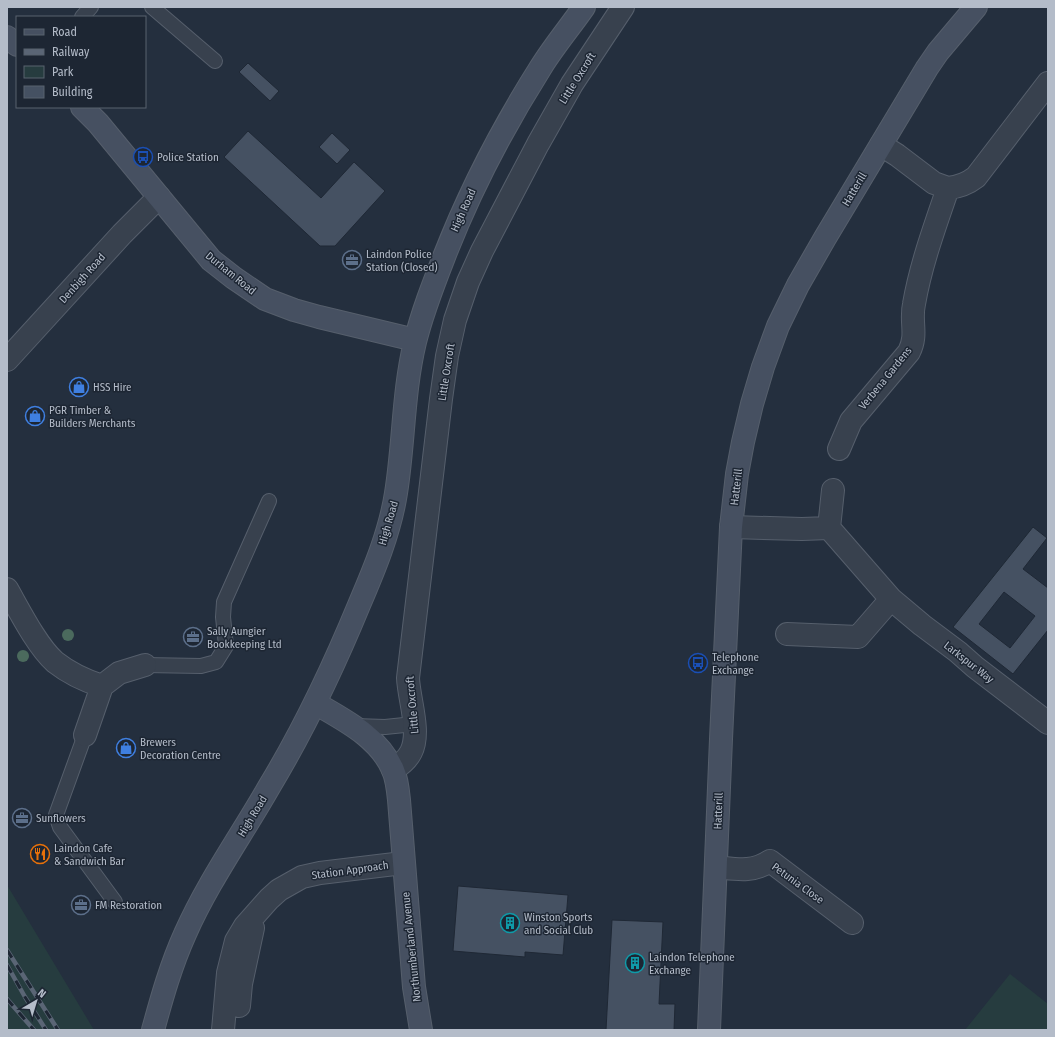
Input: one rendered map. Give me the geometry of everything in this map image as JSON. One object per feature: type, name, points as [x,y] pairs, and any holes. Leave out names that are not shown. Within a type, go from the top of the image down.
[{"type":"street","name":"High Road","points":[[153,1030],[169,973],[204,894],[271,785],[315,703],[359,605],[392,516],[402,449],[407,383],[415,340],[430,292],[469,195],[490,153],[542,65],[584,7]]},
{"type":"street","name":"Little Oxcroft","points":[[393,770],[411,753],[414,744],[415,732],[408,678],[441,399],[447,356],[455,320],[468,282],[482,251],[538,144],[572,84],[623,7]]},
{"type":"street","name":"Hatterill","points":[[709,1030],[732,527],[737,474],[742,442],[763,367],[778,326],[798,285],[934,58],[976,7]]},
{"type":"street","points":[[7,37],[16,44]]},
{"type":"street","points":[[881,145],[934,183],[948,188],[967,184],[976,177],[1048,83]]},
{"type":"street","name":"Durham Road","points":[[83,108],[98,123],[211,260],[234,278],[265,299],[294,310],[415,340]]},
{"type":"street","name":"Verbena Gardens","points":[[839,449],[851,421],[909,352],[913,344],[913,306],[934,227],[948,188]]},
{"type":"street","name":"Denbigh Road","points":[[7,360],[122,234],[159,197]]},
{"type":"street","points":[[732,527],[802,529],[829,528],[833,490]]},
{"type":"street","name":"Larkspur Way","points":[[829,528],[891,599],[975,667],[1048,723]]},
{"type":"street","points":[[7,589],[38,641],[55,661],[85,681],[102,686]]},
{"type":"street","points":[[787,634],[858,637],[891,599]]},
{"type":"street","points":[[86,735],[102,686],[119,673],[145,665]]},
{"type":"street","points":[[315,703],[355,726],[374,742],[393,770],[399,800],[403,863]]},
{"type":"street","name":"Petunia Close","points":[[716,867],[742,870],[762,867],[770,861],[852,923]]},
{"type":"street","name":"Station Approach","points":[[224,1030],[228,973],[236,941],[245,926],[260,908],[279,890],[302,877],[320,873],[403,863]]},
{"type":"street","name":"Northumberland Avenue","points":[[403,863],[414,987],[421,1030]]},
{"type":"street","name":"Station Approach","points":[[237,1030],[241,984],[254,926],[260,908]]},
{"type":"lane","points":[[83,16],[91,7]]},
{"type":"lane","points":[[152,7],[215,61]]},
{"type":"lane","points":[[145,665],[201,666],[216,662],[226,646],[223,617],[224,602],[269,501]]},
{"type":"lane","points":[[355,726],[384,727],[414,724]]},
{"type":"lane","points":[[86,735],[56,814],[60,827],[115,902]]},
{"type":"green space","points":[[7,885],[94,1030],[7,1030]]},
{"type":"green space","points":[[1010,974],[1048,1004],[1048,1030],[965,1030]]},
{"type":"building","points":[[248,63],[279,91],[270,101],[239,72]]},
{"type":"building","points":[[248,131],[321,198],[354,162],[385,191],[335,246],[320,246],[224,157]]},
{"type":"building","points":[[332,133],[350,150],[337,164],[319,147]]},
{"type":"building","points":[[1033,527],[1047,538],[1023,569],[1048,588],[1048,630],[1013,674],[953,627]],"holes":[[[1004,592],[1035,616],[1010,648],[979,624]]]},
{"type":"building","name":"Winston Sports and Social Club","points":[[458,886],[568,895],[563,955],[525,952],[525,957],[453,951]]},
{"type":"building","name":"Laindon Telephone Exchange","points":[[612,920],[663,922],[659,1004],[675,1004],[674,1030],[606,1030]]},
{"type":"railway","points":[[7,950],[58,1030]]},
{"type":"railway","points":[[7,965],[46,1030]]},
{"type":"railway","points":[[7,999],[34,1030]]},
{"type":"place","name":"Police Station","points":[[143,157]]},
{"type":"place","name":"Laindon Police Station (Closed)","points":[[352,260]]},
{"type":"place","name":"HSS Hire","points":[[79,387]]},
{"type":"place","name":"PGR Timber & Builders Merchants","points":[[35,416]]},
{"type":"place","name":"Sally Aungier Bookkeeping Ltd","points":[[193,637]]},
{"type":"place","name":"Telephone Exchange","points":[[698,663]]},
{"type":"place","name":"Brewers Decoration Centre","points":[[126,748]]},
{"type":"place","name":"Sunflowers","points":[[22,818]]},
{"type":"place","name":"Laindon Cafe & Sandwich Bar","points":[[40,854]]},
{"type":"place","name":"FM Restoration","points":[[81,905]]},
{"type":"place","name":"Winston Sports and Social Club","points":[[510,923]]},
{"type":"place","name":"Laindon Telephone Exchange","points":[[635,963]]}]
